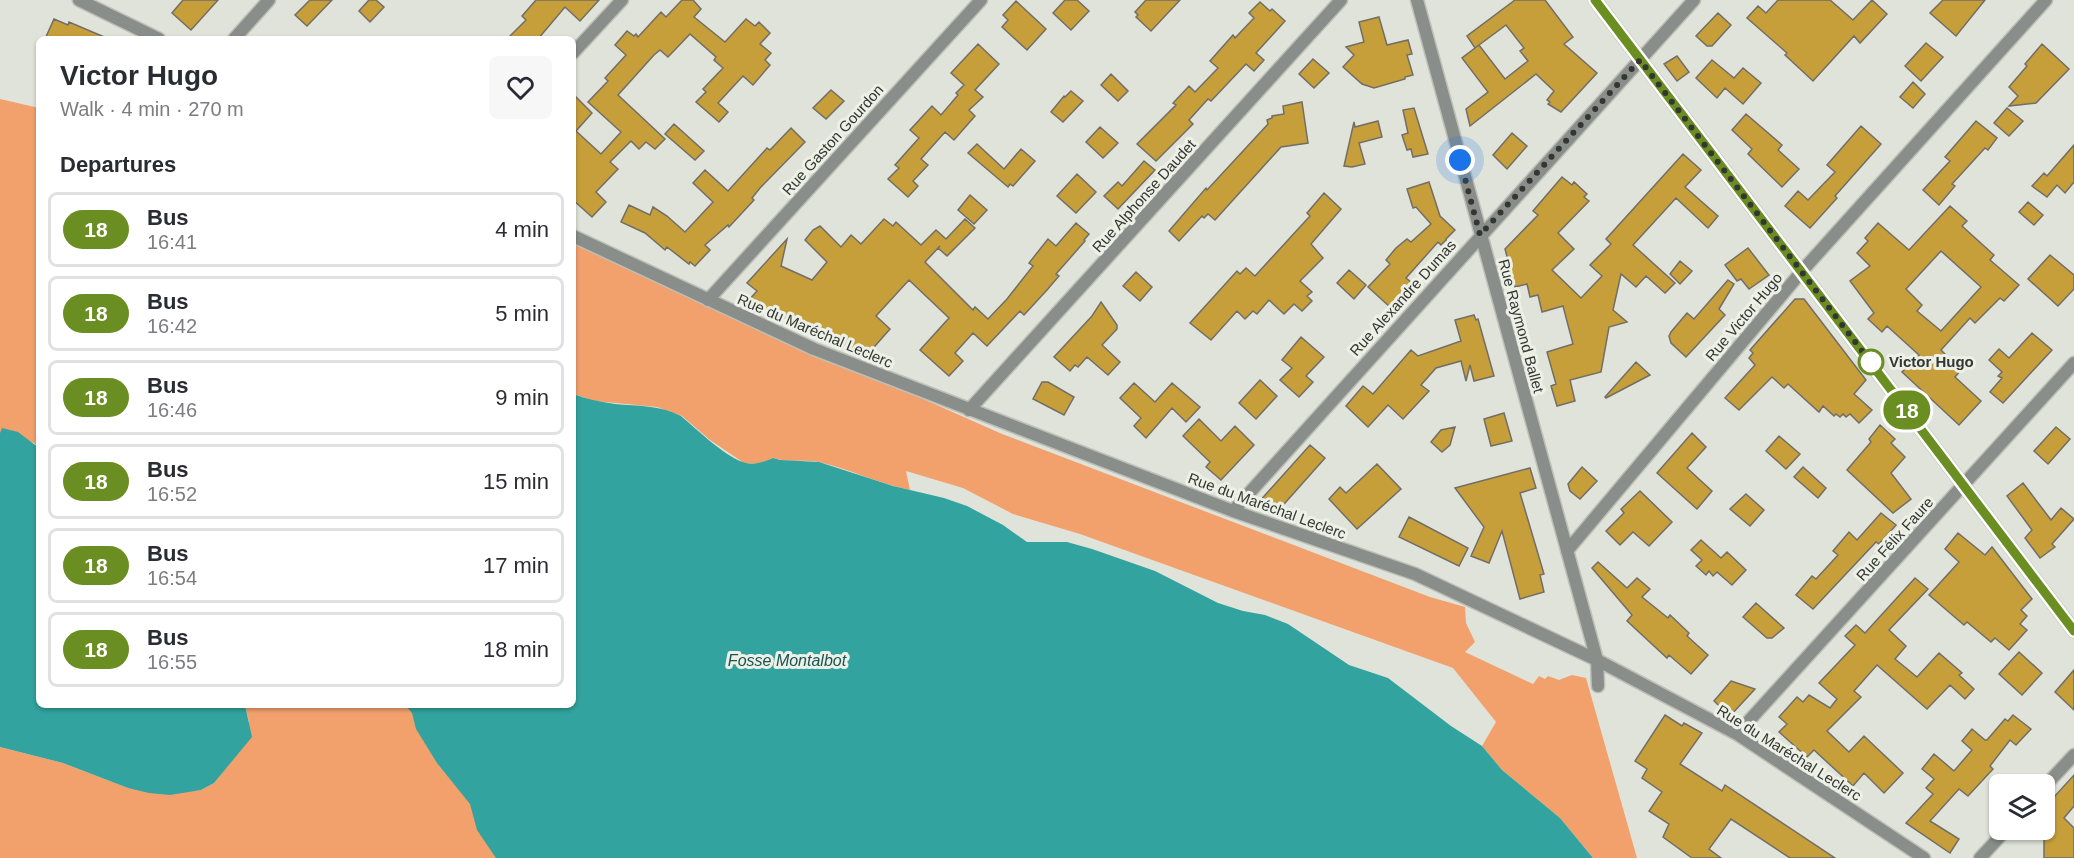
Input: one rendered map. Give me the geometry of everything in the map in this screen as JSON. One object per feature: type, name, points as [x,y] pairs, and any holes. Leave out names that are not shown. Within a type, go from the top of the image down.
[{"type":"street","points":[[79,0],[153,36]]},
{"type":"street","points":[[237,36],[269,0]]},
{"type":"street","points":[[576,50],[622,0]]},
{"type":"street","name":"Rue Gaston Gourdon","points":[[708,300],[981,0]]},
{"type":"street","name":"Rue Alphonse Daudet","points":[[969,411],[1341,0]]},
{"type":"street","name":"Rue Raymond Ballet","points":[[1417,0],[1597,660],[1598,686]]},
{"type":"street","points":[[1595,0],[2074,631]]},
{"type":"street","name":"Rue Alexandre Dumas","points":[[1233,511],[1694,0]]},
{"type":"street","name":"Rue Victor Hugo","points":[[1567,550],[1802,271],[2046,0]]},
{"type":"street","name":"Rue du Maréchal Leclerc","points":[[576,237],[814,349],[969,411],[1233,511],[1415,574],[1597,660],[1737,734],[1923,858]]},
{"type":"street","name":"Rue Félix Faure","points":[[1737,734],[2074,363]]},
{"type":"street","points":[[2055,775],[2074,754]]},
{"type":"street","points":[[1980,858],[1997,840]]},
{"type":"shaded area","points":[[0,99],[36,107],[36,445],[0,433]]},
{"type":"shaded area","points":[[576,244],[1002,434],[1430,597],[1465,607],[1466,623],[1475,642],[1465,652],[1533,684],[1539,676],[1559,680],[1572,675],[1586,678],[1637,858],[1593,858],[1560,818],[1502,770],[1482,746],[1496,722],[1453,668],[1080,534],[1013,514],[963,488],[906,471],[910,490],[819,462],[773,458],[758,464],[744,463],[710,440],[682,416],[657,407],[595,401],[576,395]]},
{"type":"shaded area","points":[[246,708],[412,708],[504,858],[0,858],[0,747],[63,763],[128,788],[201,790],[214,783],[241,749],[249,722]]},
{"type":"water","name":"Fosse Montalbot","points":[[576,395],[615,404],[673,412],[722,450],[746,463],[760,463],[773,458],[819,462],[893,486],[944,498],[967,506],[1003,525],[1027,542],[1067,542],[1092,549],[1155,571],[1218,603],[1265,615],[1288,624],[1349,665],[1388,678],[1451,726],[1482,746],[1502,770],[1560,818],[1593,858],[496,858],[477,830],[470,804],[437,763],[416,729],[412,713],[408,708],[576,708]]},
{"type":"water","points":[[2,428],[18,432],[36,446],[36,708],[246,708],[252,737],[214,783],[201,790],[170,795],[149,793],[128,788],[63,763],[0,747],[0,433]]},
{"type":"building","points":[[183,0],[218,0],[191,30],[172,13]]},
{"type":"building","points":[[310,0],[332,0],[307,26],[295,15]]},
{"type":"building","points":[[369,0],[376,0],[384,7],[370,22],[359,11]]},
{"type":"building","points":[[536,0],[599,0],[580,21],[565,7],[541,36],[510,36],[526,20],[522,16]]},
{"type":"building","points":[[682,0],[693,0],[701,9],[694,17],[725,42],[746,19],[755,26],[759,22],[770,33],[760,44],[771,53],[765,60],[770,65],[753,85],[743,76],[718,103],[728,112],[719,122],[696,102],[706,92],[703,89],[723,68],[714,60],[716,57],[690,34],[668,57],[660,50],[654,55],[618,95],[665,139],[655,149],[646,142],[639,149],[631,141],[610,162],[618,169],[596,192],[606,202],[592,217],[576,203],[576,131],[601,154],[621,132],[588,102],[608,81],[605,78],[626,55],[615,45],[627,31],[638,37],[661,12],[666,17]]},
{"type":"building","points":[[1065,0],[1077,0],[1089,11],[1071,30],[1053,13]]},
{"type":"building","points":[[1146,0],[1180,0],[1151,31],[1136,17],[1138,15],[1135,12]]},
{"type":"building","points":[[1515,0],[1545,0],[1573,37],[1564,44],[1597,73],[1561,112],[1548,104],[1550,102],[1547,100],[1554,91],[1536,74],[1470,126],[1466,109],[1488,92],[1462,58],[1478,46],[1475,48],[1467,36]],"holes":[[[1506,25],[1524,48],[1520,51],[1528,61],[1505,79],[1479,45]]]},
{"type":"building","points":[[1778,0],[1830,0],[1853,20],[1872,0],[1887,14],[1860,43],[1854,36],[1813,81],[1785,55],[1787,53],[1747,18],[1758,6],[1766,13]]},
{"type":"building","points":[[1943,0],[1985,0],[1956,36],[1930,13]]},
{"type":"building","points":[[1016,1],[1046,29],[1027,50],[1002,27],[1008,20],[1003,15]]},
{"type":"building","points":[[1260,2],[1285,21],[1256,53],[1264,60],[1254,71],[1246,64],[1211,101],[1208,99],[1189,120],[1193,124],[1156,161],[1137,144],[1176,105],[1173,103],[1189,86],[1195,92],[1218,68],[1210,61],[1233,35],[1235,38],[1254,18],[1249,13]]},
{"type":"building","points":[[1718,13],[1731,25],[1712,46],[1707,46],[1696,36]]},
{"type":"building","points":[[1379,17],[1387,45],[1408,40],[1412,54],[1407,55],[1413,75],[1374,88],[1362,84],[1343,67],[1354,55],[1346,47],[1364,42],[1359,22]]},
{"type":"building","points":[[54,19],[68,25],[69,22],[102,36],[46,36]]},
{"type":"building","points":[[1926,43],[1943,57],[1921,81],[1905,66]]},
{"type":"building","points":[[978,44],[999,64],[975,90],[983,97],[969,110],[975,116],[954,140],[945,132],[921,159],[928,165],[913,181],[918,186],[908,197],[888,179],[899,168],[895,165],[919,138],[910,130],[932,106],[941,115],[958,95],[956,93],[964,85],[951,73]]},
{"type":"building","points":[[2042,44],[2069,69],[2036,103],[2009,106],[2018,96],[2009,87]]},
{"type":"building","points":[[1677,56],[1689,72],[1677,81],[1664,64]]},
{"type":"building","points":[[1313,59],[1329,73],[1314,88],[1299,74]]},
{"type":"building","points":[[1712,60],[1734,78],[1743,68],[1761,83],[1743,104],[1725,88],[1717,98],[1696,78]]},
{"type":"building","points":[[1111,74],[1128,91],[1118,101],[1101,85]]},
{"type":"building","points":[[1913,82],[1925,94],[1913,108],[1900,97]]},
{"type":"building","points":[[831,90],[844,101],[826,119],[813,108]]},
{"type":"building","points":[[1071,91],[1083,101],[1063,122],[1051,112]]},
{"type":"building","points":[[576,97],[592,113],[576,131]]},
{"type":"building","points":[[1302,102],[1308,143],[1281,147],[1215,220],[1208,214],[1204,218],[1202,216],[1179,241],[1169,231],[1206,188],[1207,190],[1268,124],[1267,120],[1272,116],[1284,114],[1283,106]]},
{"type":"building","points":[[1414,108],[1428,154],[1413,157],[1411,149],[1407,150],[1402,135],[1408,133],[1403,110]]},
{"type":"building","points":[[2007,108],[2023,121],[2009,136],[1994,123]]},
{"type":"building","points":[[1746,114],[1782,145],[1778,150],[1799,169],[1782,187],[1748,154],[1752,149],[1732,130]]},
{"type":"building","points":[[1378,121],[1382,137],[1359,143],[1365,164],[1344,166],[1354,122],[1355,127]]},
{"type":"building","points":[[1976,121],[1997,138],[1988,150],[1985,148],[1952,184],[1955,186],[1939,205],[1923,190],[1950,161],[1945,157]]},
{"type":"building","points":[[674,124],[704,151],[695,160],[665,134]]},
{"type":"building","points":[[1861,126],[1881,144],[1810,228],[1785,206],[1798,191],[1808,200],[1835,172],[1827,165]]},
{"type":"building","points":[[1100,127],[1118,143],[1103,158],[1086,142]]},
{"type":"building","points":[[791,128],[805,142],[760,188],[752,198],[754,200],[729,227],[728,225],[705,245],[710,250],[695,266],[667,247],[665,250],[645,233],[621,222],[629,205],[650,215],[653,207],[685,232],[713,202],[693,183],[705,170],[728,191],[767,148],[770,150]]},
{"type":"building","points":[[1512,133],[1527,146],[1507,169],[1493,155]]},
{"type":"building","points":[[977,144],[1004,169],[1021,149],[1035,161],[1013,186],[1010,184],[1008,187],[968,153]]},
{"type":"building","points":[[2074,145],[2074,182],[2065,193],[2057,185],[2047,197],[2032,186],[2044,173],[2047,176]]},
{"type":"building","points":[[1683,154],[1701,170],[1685,187],[1718,216],[1708,228],[1676,198],[1633,245],[1675,283],[1665,293],[1646,276],[1636,287],[1621,274],[1613,310],[1627,322],[1609,327],[1601,372],[1570,380],[1575,401],[1557,406],[1551,386],[1556,384],[1547,352],[1573,344],[1563,306],[1542,312],[1538,295],[1530,297],[1527,284],[1515,287],[1505,249],[1538,215],[1533,211],[1562,177],[1572,185],[1574,182],[1587,194],[1584,197],[1589,201],[1558,233],[1574,249],[1552,270],[1581,298],[1602,276],[1590,265],[1611,244],[1606,239]]},
{"type":"building","points":[[1144,161],[1155,170],[1118,209],[1104,196],[1118,182],[1122,186]]},
{"type":"building","points":[[1077,174],[1096,192],[1076,213],[1057,196]]},
{"type":"building","points":[[1429,182],[1440,216],[1455,230],[1446,239],[1447,242],[1446,240],[1441,245],[1438,242],[1406,278],[1417,287],[1402,304],[1398,300],[1391,308],[1368,287],[1390,264],[1386,260],[1396,248],[1407,239],[1411,242],[1431,224],[1416,207],[1413,208],[1407,189]]},
{"type":"building","points":[[1324,193],[1341,209],[1311,244],[1323,258],[1300,281],[1312,292],[1307,296],[1312,301],[1302,311],[1294,304],[1284,314],[1269,300],[1257,314],[1253,311],[1245,319],[1237,311],[1211,340],[1190,323],[1237,271],[1240,274],[1246,268],[1255,276],[1310,216],[1307,213]]},
{"type":"building","points":[[970,195],[987,210],[974,224],[958,210]]},
{"type":"building","points":[[2028,202],[2043,215],[2034,225],[2019,212]]},
{"type":"building","points":[[1950,206],[1967,221],[1962,226],[1994,255],[1990,260],[2019,285],[2004,301],[2000,298],[1975,323],[1970,318],[1941,350],[1961,370],[1955,377],[1981,401],[1959,425],[1902,372],[1919,355],[1887,326],[1882,332],[1868,319],[1874,313],[1850,281],[1870,266],[1857,253],[1868,241],[1865,238],[1878,223],[1909,250]],"holes":[[[1941,251],[1981,287],[1941,331],[1917,311],[1922,305],[1906,289]]]},
{"type":"building","points":[[884,219],[893,226],[896,222],[921,245],[936,230],[946,239],[965,219],[975,228],[947,256],[938,248],[925,262],[973,310],[975,307],[988,319],[1033,266],[1029,263],[1048,239],[1056,246],[1076,223],[1089,234],[1056,274],[1059,276],[1024,315],[1020,311],[987,346],[973,333],[955,353],[963,361],[949,376],[920,350],[949,318],[909,280],[876,316],[890,329],[867,355],[748,301],[757,291],[747,283],[787,239],[781,266],[812,280],[827,262],[805,240],[813,230],[820,226],[841,247],[851,235],[861,244]]},
{"type":"building","points":[[1748,248],[1769,275],[1749,289],[1741,279],[1737,281],[1725,265]]},
{"type":"building","points":[[2050,255],[2074,275],[2074,289],[2058,306],[2028,279]]},
{"type":"building","points":[[1680,261],[1692,271],[1680,284],[1670,274]]},
{"type":"building","points":[[1349,270],[1366,285],[1354,299],[1337,283]]},
{"type":"building","points":[[1136,272],[1152,287],[1140,301],[1123,286]]},
{"type":"building","points":[[1728,280],[1734,284],[1719,309],[1725,315],[1686,357],[1671,343],[1669,336],[1671,332],[1687,313],[1694,319]]},
{"type":"building","points":[[1795,299],[1804,299],[1866,380],[1854,394],[1872,410],[1859,423],[1850,414],[1846,417],[1843,414],[1840,417],[1836,414],[1834,416],[1823,406],[1819,412],[1788,384],[1784,388],[1772,377],[1739,410],[1725,398],[1755,365],[1749,358],[1753,353],[1750,350]]},
{"type":"building","points":[[1101,302],[1117,325],[1117,329],[1102,345],[1120,362],[1108,375],[1087,357],[1078,367],[1075,365],[1070,371],[1054,357],[1092,316]]},
{"type":"building","points":[[1474,315],[1476,320],[1478,319],[1494,376],[1474,381],[1470,365],[1466,381],[1461,361],[1436,368],[1421,385],[1429,391],[1403,419],[1388,405],[1368,427],[1346,406],[1363,386],[1373,394],[1411,350],[1418,356],[1461,341],[1455,320]]},
{"type":"building","points":[[2032,333],[2052,350],[2003,403],[1990,392],[2002,378],[1998,376],[2002,372],[1989,360],[1999,349],[2009,358]]},
{"type":"building","points":[[1301,337],[1324,357],[1306,376],[1313,382],[1299,397],[1280,380],[1292,368],[1282,360]]},
{"type":"building","points":[[1636,362],[1650,375],[1606,398],[1605,397]]},
{"type":"building","points":[[1260,380],[1277,396],[1256,419],[1239,403]]},
{"type":"building","points":[[1042,382],[1048,382],[1074,397],[1064,415],[1033,399]]},
{"type":"building","points":[[1134,383],[1155,402],[1172,383],[1200,407],[1186,422],[1172,408],[1146,438],[1134,426],[1141,418],[1120,398]]},
{"type":"building","points":[[1504,413],[1512,441],[1491,446],[1484,419]]},
{"type":"building","points":[[1199,419],[1221,441],[1235,426],[1254,445],[1221,480],[1206,467],[1210,462],[1183,436]]},
{"type":"building","points":[[1880,425],[1895,439],[1891,443],[1905,457],[1891,473],[1911,499],[1893,513],[1847,470],[1871,442],[1869,439]]},
{"type":"building","points":[[1455,427],[1450,445],[1442,452],[1431,442],[1441,430]]},
{"type":"building","points":[[2056,427],[2070,439],[2048,464],[2034,451]]},
{"type":"building","points":[[1692,433],[1706,447],[1687,468],[1712,491],[1697,509],[1657,473]]},
{"type":"building","points":[[1779,436],[1800,454],[1786,469],[1766,451]]},
{"type":"building","points":[[1310,445],[1325,458],[1277,512],[1257,504]]},
{"type":"building","points":[[1377,464],[1401,489],[1357,529],[1329,499],[1340,487],[1346,493]]},
{"type":"building","points":[[1582,467],[1597,481],[1580,499],[1570,491],[1568,484]]},
{"type":"building","points":[[1803,467],[1826,488],[1818,498],[1794,477]]},
{"type":"building","points":[[1530,468],[1536,488],[1520,493],[1544,574],[1540,575],[1544,592],[1520,599],[1502,531],[1489,563],[1471,556],[1484,527],[1455,488]]},
{"type":"building","points":[[2023,483],[2051,520],[2061,508],[2074,519],[2052,544],[2055,547],[2040,558],[2025,538],[2032,530],[2007,496]]},
{"type":"building","points":[[1640,491],[1672,522],[1649,546],[1633,532],[1620,545],[1606,531],[1624,513],[1621,509]]},
{"type":"building","points":[[1746,494],[1764,510],[1750,526],[1730,509]]},
{"type":"building","points":[[1881,513],[1896,525],[1879,544],[1876,542],[1813,609],[1796,595],[1812,576],[1816,579],[1838,555],[1833,551],[1849,532],[1857,540]]},
{"type":"building","points":[[1409,517],[1468,548],[1459,566],[1399,537]]},
{"type":"building","points":[[1958,533],[1985,555],[1992,547],[2032,599],[2021,610],[2027,616],[2020,624],[2027,630],[2009,650],[1995,638],[1991,642],[1967,622],[1964,625],[1929,595],[1959,562],[1945,549]]},
{"type":"building","points":[[1701,540],[1721,558],[1727,552],[1746,570],[1732,585],[1717,572],[1713,576],[1709,571],[1706,575],[1696,566],[1702,560],[1691,550]]},
{"type":"building","points":[[1598,562],[1627,588],[1637,578],[1650,589],[1642,597],[1668,618],[1670,615],[1689,633],[1687,636],[1708,655],[1691,674],[1669,655],[1667,658],[1627,621],[1632,615],[1592,568]]},
{"type":"building","points":[[1915,578],[1928,589],[1889,630],[1906,646],[1895,659],[1917,677],[1939,653],[1962,673],[1959,675],[1974,689],[1965,699],[1950,685],[1927,709],[1877,665],[1854,691],[1861,697],[1827,731],[1849,752],[1864,736],[1903,773],[1884,793],[1864,773],[1853,786],[1814,750],[1807,757],[1779,732],[1787,724],[1779,717],[1797,697],[1803,702],[1809,695],[1830,708],[1837,699],[1819,683],[1855,645],[1845,636],[1856,625],[1865,633]]},
{"type":"building","points":[[1756,603],[1784,628],[1772,638],[1767,638],[1743,617]]},
{"type":"building","points":[[2019,652],[2042,673],[2022,695],[1999,674]]},
{"type":"building","points":[[2074,670],[2074,710],[2055,692]]},
{"type":"building","points":[[1731,681],[1755,689],[1730,716],[1714,701]]},
{"type":"building","points":[[1665,715],[1682,726],[1684,723],[1702,733],[1680,764],[1722,791],[1725,785],[1835,858],[1790,858],[1731,819],[1709,849],[1721,858],[1692,858],[1663,837],[1669,824],[1649,811],[1662,792],[1642,778],[1647,769],[1635,761]]},
{"type":"building","points":[[2013,715],[2031,729],[2016,745],[2010,740],[1990,766],[1993,769],[1968,796],[1959,789],[1930,821],[1959,839],[1950,853],[1906,823],[1933,794],[1926,788],[1934,779],[1922,769],[1934,754],[1954,771],[1972,750],[1962,741],[1972,729],[1987,740],[2005,719],[2008,721]]},
{"type":"building","points":[[2074,775],[2074,806],[2064,818],[2074,828],[2074,858],[2044,858],[2044,840],[2055,840],[2055,796]]},
{"type":"bus line","name":"18","points":[[1595,0],[2074,631]]},
{"type":"place","name":"Victor Hugo","points":[[1871,362]]},
{"type":"route","points":[[1460,160],[1480,235],[1640,60],[1872,364],[1871,362]]}]
